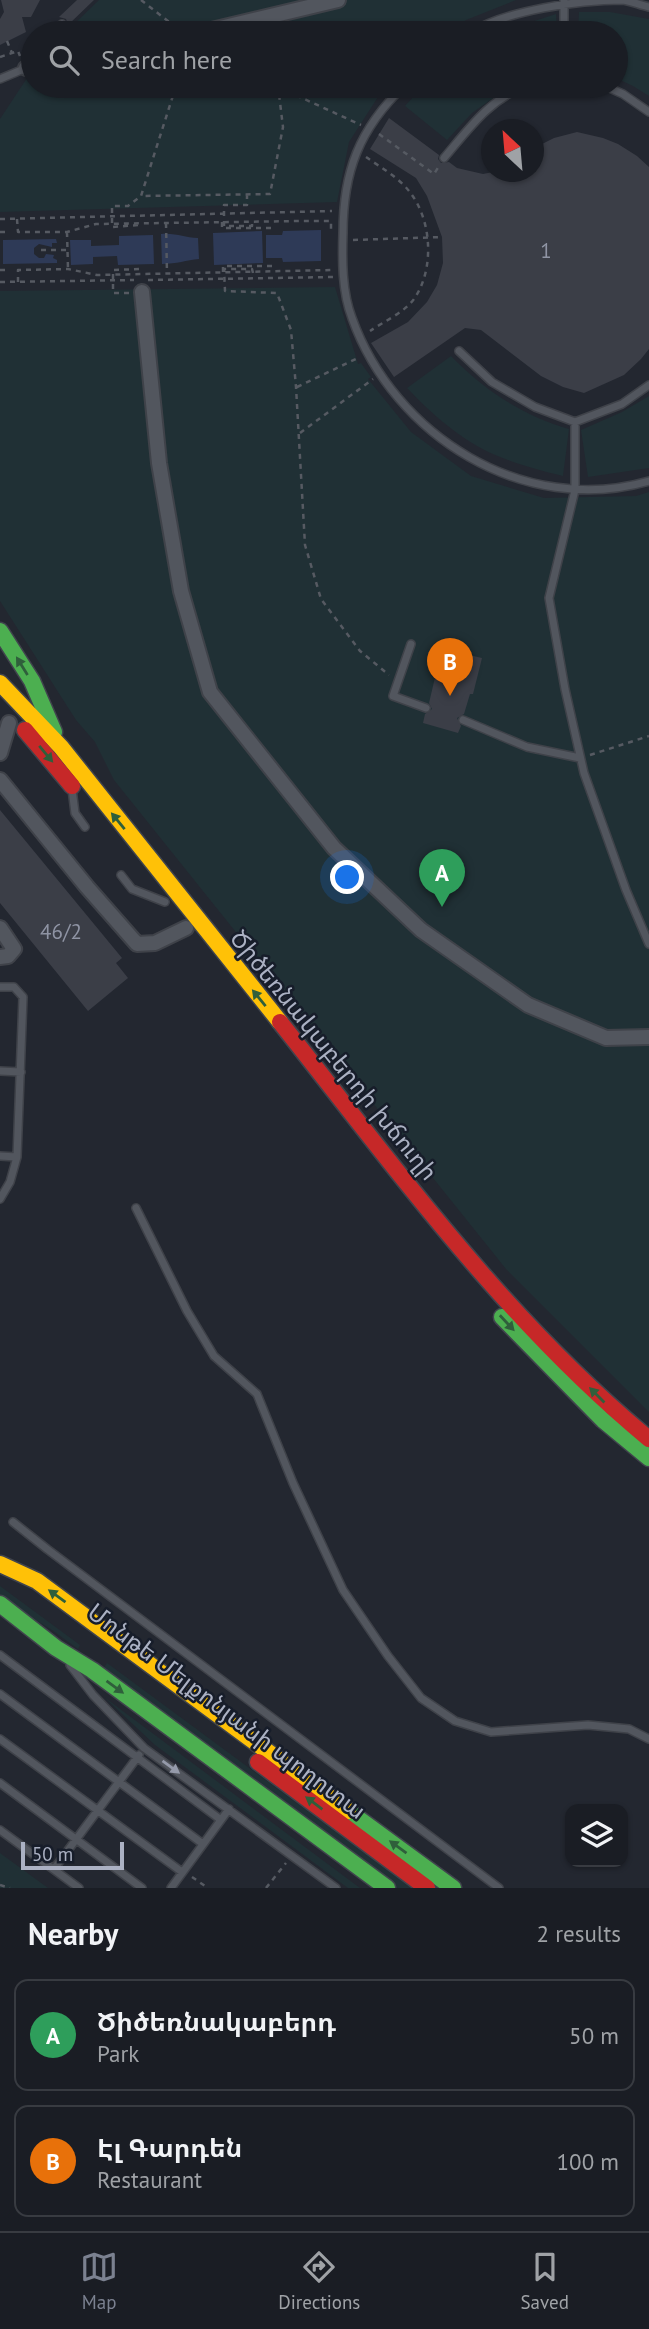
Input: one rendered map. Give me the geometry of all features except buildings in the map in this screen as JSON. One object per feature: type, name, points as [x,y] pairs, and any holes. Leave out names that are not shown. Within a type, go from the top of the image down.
[{"type":"main road","points":[[0,631],[32,681],[61,747]]},
{"type":"main road","name":"Ծիծեռնակաբերդի խճուղի","points":[[0,683],[61,747],[488,1283],[604,1402],[649,1439]]},
{"type":"main road","name":"Ծիծեռնակաբերդի խճուղի","points":[[0,703],[43,749],[475,1289],[584,1402],[649,1458]]},
{"type":"main road","points":[[0,1564],[37,1581],[453,1888]]},
{"type":"main road","name":"Մոնթե Մելքոնյանի պողոտա","points":[[0,1570],[427,1888]]},
{"type":"main road","name":"Մոնթե Մելքոնյանի պողոտա","points":[[0,1604],[56,1648],[96,1665],[387,1888]]},
{"type":"street","points":[[250,21],[338,0]]},
{"type":"street","points":[[142,292],[159,463],[181,592],[210,692],[334,848],[421,930],[528,1006],[606,1038],[649,1037]]},
{"type":"street","points":[[0,753],[9,723]]},
{"type":"street","points":[[0,780],[137,944],[155,943],[186,928]]},
{"type":"street","points":[[0,928],[14,949],[8,956],[0,957]]},
{"type":"lane","points":[[499,21],[524,11],[565,1],[622,0],[649,7]]},
{"type":"lane","points":[[564,21],[565,1]]},
{"type":"lane","points":[[0,79],[21,71]]},
{"type":"lane","points":[[391,98],[368,128],[349,170],[343,211],[344,277],[350,315],[366,354],[379,375],[420,420],[452,447],[489,468],[528,482],[575,490],[649,481]]},
{"type":"lane","points":[[444,158],[484,111],[504,98]]},
{"type":"lane","points":[[628,98],[649,113]]},
{"type":"lane","points":[[459,351],[492,382],[535,407],[575,422],[622,404],[649,385]]},
{"type":"lane","points":[[575,422],[575,490],[549,598],[580,758],[622,878],[649,944]]},
{"type":"lane","points":[[411,644],[393,696],[426,708]]},
{"type":"lane","points":[[463,720],[527,747],[580,758]]},
{"type":"lane","points":[[71,785],[75,813],[85,827]]},
{"type":"lane","points":[[121,875],[132,889],[165,902]]},
{"type":"lane","points":[[0,987],[14,987],[23,997],[17,1157],[10,1182],[0,1199]]},
{"type":"lane","points":[[0,1071],[21,1072]]},
{"type":"lane","points":[[0,1156],[17,1157]]},
{"type":"lane","points":[[136,1208],[187,1311],[214,1356],[257,1394],[293,1483],[343,1590],[388,1656],[421,1698],[455,1721],[491,1732],[588,1725],[629,1729],[649,1739]]},
{"type":"lane","points":[[13,1522],[499,1888]]},
{"type":"lane","points":[[56,1648],[93,1695],[144,1748],[336,1888]]},
{"type":"lane","points":[[0,1655],[221,1820]]},
{"type":"lane","points":[[0,1695],[203,1844]]},
{"type":"lane","points":[[0,1739],[182,1872]]},
{"type":"lane","points":[[54,1869],[144,1748]]},
{"type":"lane","points":[[0,1783],[142,1888]]},
{"type":"lane","points":[[170,1888],[229,1809]]},
{"type":"lane","points":[[0,1830],[79,1888]]},
{"type":"path","points":[[142,0],[169,21]]},
{"type":"path","points":[[7,41],[12,52]]},
{"type":"path","points":[[0,57],[18,51],[21,55]]},
{"type":"path","points":[[138,224],[138,227],[112,227],[112,206],[128,206],[141,196],[172,98]]},
{"type":"path","points":[[141,196],[270,194],[283,127],[279,98]]},
{"type":"path","points":[[304,98],[368,128]]},
{"type":"path","points":[[383,98],[388,101]]},
{"type":"path","points":[[379,134],[434,174]]},
{"type":"path","points":[[358,151],[409,190],[429,237],[423,275],[413,300],[360,337]]},
{"type":"path","points":[[247,194],[247,205],[224,205],[224,226],[252,226],[252,222]]},
{"type":"path","points":[[0,219],[343,211]]},
{"type":"path","points":[[18,219],[18,232],[67,232],[96,224],[331,221]]},
{"type":"path","points":[[222,222],[222,229],[276,228]]},
{"type":"path","points":[[166,223],[167,274]]},
{"type":"path","points":[[0,232],[7,232]]},
{"type":"path","points":[[67,232],[68,269]]},
{"type":"path","points":[[343,240],[442,237]]},
{"type":"path","points":[[41,250],[68,250]]},
{"type":"path","points":[[223,273],[222,267],[277,265]]},
{"type":"path","points":[[18,282],[18,270],[68,269],[97,275],[332,272]]},
{"type":"path","points":[[253,273],[253,269],[225,269],[225,291],[277,293],[291,330],[305,545],[321,599],[360,651],[397,682]]},
{"type":"path","points":[[0,270],[8,270]]},
{"type":"path","points":[[122,293],[113,293],[113,270],[139,270],[139,274]]},
{"type":"path","points":[[0,282],[344,277]]},
{"type":"path","points":[[296,387],[366,354]]},
{"type":"path","points":[[299,433],[379,375]]},
{"type":"path","points":[[580,758],[649,736]]},
{"type":"path","points":[[266,1888],[292,1855]]},
{"type":"path","points":[[182,1872],[208,1888]]},
{"type":"path","points":[[0,1885],[10,1888]]},
{"type":"shaded area","points":[[99,0],[516,0],[464,21],[77,21]]},
{"type":"shaded area","points":[[579,12],[610,12],[649,19],[649,96],[628,84],[628,21],[579,21]]},
{"type":"shaded area","points":[[556,14],[556,21],[535,21]]},
{"type":"shaded area","points":[[21,87],[21,98],[377,98],[349,142],[337,202],[0,212],[0,119]]},
{"type":"shaded area","points":[[412,98],[493,98],[472,113],[447,140],[405,106]]},
{"type":"shaded area","points":[[335,287],[358,364],[361,363],[371,377],[368,379],[411,432],[471,476],[544,498],[636,496],[649,492],[649,1412],[506,1269],[114,780],[95,742],[76,720],[0,601],[0,291]]},
{"type":"shaded area","points":[[451,356],[477,380],[505,400],[536,417],[569,429],[563,476],[515,463],[477,446],[443,422],[407,388]]},
{"type":"shaded area","points":[[649,396],[649,468],[588,477],[581,430],[622,412]]},
{"type":"shaded area","points":[[0,1586],[80,1645],[78,1649],[0,1598]]},
{"type":"shaded area","points":[[107,1663],[412,1888],[398,1888],[102,1671]]},
{"type":"shaded area","points":[[104,1697],[360,1888],[348,1888],[155,1745]]},
{"type":"shaded area","points":[[0,1853],[48,1888],[0,1888]]},
{"type":"water","points":[[321,230],[321,261],[283,262],[282,258],[266,258],[266,235],[282,235],[283,231]]},
{"type":"water","points":[[262,231],[263,263],[214,265],[213,233]]},
{"type":"water","points":[[161,234],[198,238],[199,259],[162,264]]},
{"type":"water","points":[[153,235],[154,264],[118,265],[117,256],[93,257],[93,264],[71,265],[70,240],[91,240],[91,246],[119,245],[119,236]]},
{"type":"water","points":[[56,239],[57,243],[52,243],[52,247],[39,244],[34,248],[34,254],[39,258],[44,258],[46,254],[54,255],[57,263],[3,264],[3,240]]},
{"type":"traffic: fast","points":[[0,631],[32,681],[54,732]]},
{"type":"traffic: fast","points":[[502,1317],[603,1420],[649,1458]]},
{"type":"traffic: fast","points":[[0,1604],[56,1648],[92,1670],[387,1888]]},
{"type":"traffic: fast","points":[[348,1811],[453,1888]]},
{"type":"traffic: slow","points":[[0,683],[61,747],[280,1022]]},
{"type":"traffic: slow","points":[[0,1564],[37,1581],[348,1811]]},
{"type":"traffic: jam","points":[[25,730],[72,786]]},
{"type":"traffic: jam","points":[[280,1022],[409,1186],[499,1293],[597,1393],[649,1439]]},
{"type":"traffic: jam","points":[[258,1762],[427,1888]]},
{"type":"place","name":"Էլ Գարդեն","points":[[450,696]]},
{"type":"place","name":"Ծիծեռնակաբերդ","points":[[442,907]]}]
